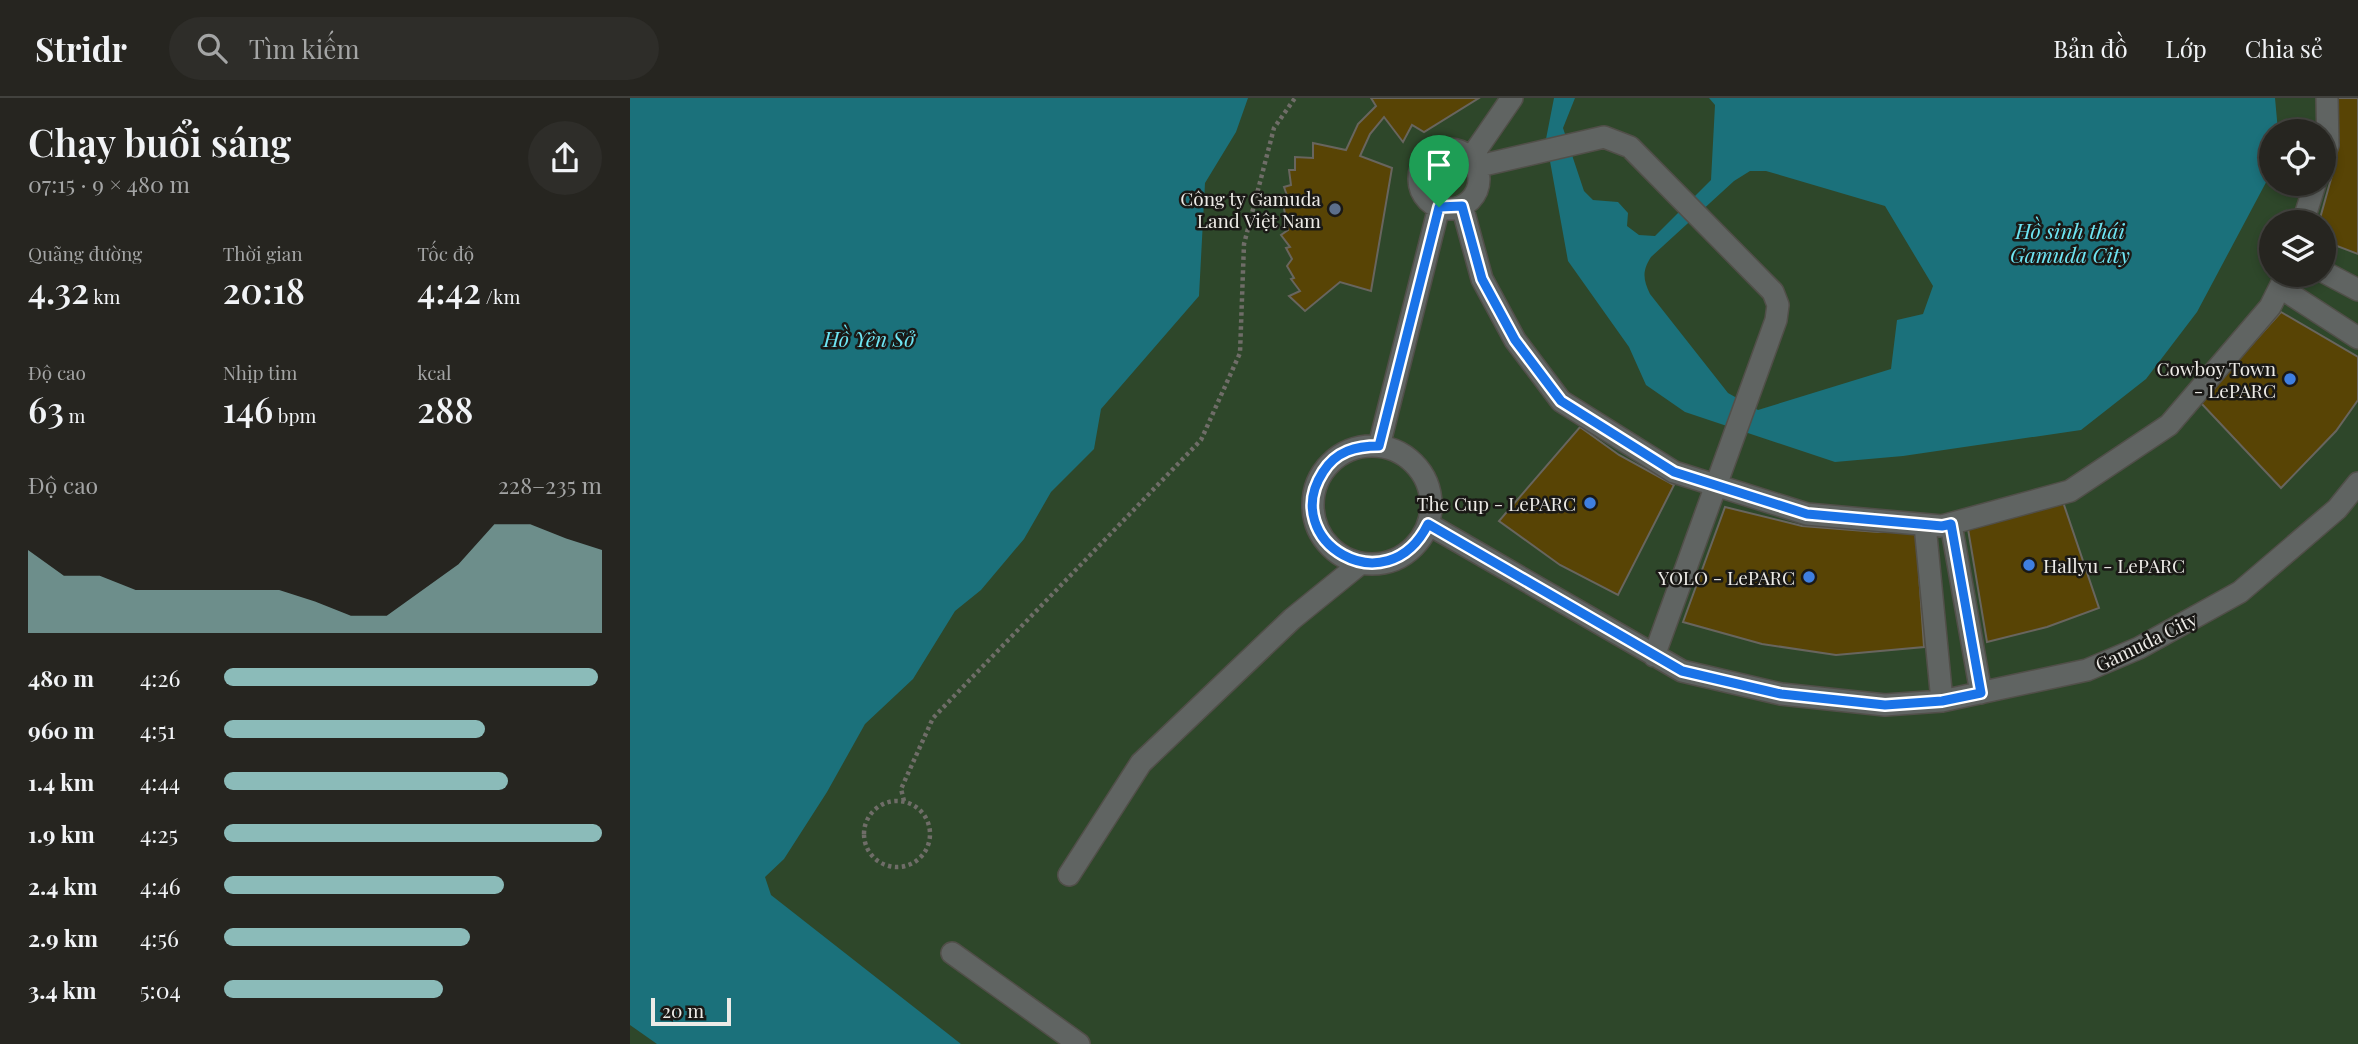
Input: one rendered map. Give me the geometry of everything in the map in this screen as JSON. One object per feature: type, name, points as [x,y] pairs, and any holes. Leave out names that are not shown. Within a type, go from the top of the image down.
[{"type":"street","points":[[1512,98],[1473,163],[1478,184],[1475,193],[1462,206],[1439,207],[1424,195],[1419,177],[1421,167],[1434,153],[1443,150],[1453,150],[1473,163],[1604,137],[1617,140],[1630,147],[1773,292],[1778,305],[1776,320],[1735,438],[1654,656]]},
{"type":"street","points":[[2327,98],[2327,119]]},
{"type":"street","points":[[1462,206],[1482,279],[1515,340],[1561,401],[1674,472],[1807,514],[1925,525],[1951,524],[2070,491],[2169,425],[2270,307],[2280,287]]},
{"type":"street","points":[[1379,446],[1439,207]]},
{"type":"street","points":[[2336,278],[2358,290]]},
{"type":"street","points":[[2290,287],[2358,338]]},
{"type":"street","points":[[1379,446],[1407,457],[1426,480],[1431,494],[1428,524],[1413,547],[1402,556],[1389,562],[1361,563],[1346,558],[1324,538],[1316,525],[1313,495],[1321,474],[1336,457],[1357,447],[1379,446]]},
{"type":"street","name":"Gamuda City","points":[[1428,524],[1682,671],[1781,694],[1885,705],[1942,701],[2087,670],[2139,648],[2229,598],[2337,509],[2358,482]]},
{"type":"street","points":[[1951,524],[1981,693]]},
{"type":"street","points":[[1925,525],[1942,701]]},
{"type":"street","points":[[1069,875],[1141,763],[1292,620],[1361,563]]},
{"type":"street","points":[[952,953],[1079,1044]]},
{"type":"path","points":[[904,801],[884,803],[867,817],[863,837],[871,856],[889,868],[910,866],[926,852],[931,832],[923,812],[904,801],[901,789],[933,718],[1201,440],[1240,353],[1244,244],[1274,128],[1295,98]]},
{"type":"green space","points":[[630,98],[2358,98],[2358,1044],[630,1044]]},
{"type":"water","name":"Hồ Yên Sở","points":[[630,98],[1248,98],[1236,132],[1205,183],[1199,296],[1101,409],[1094,449],[1051,492],[1024,539],[981,590],[955,611],[913,679],[865,724],[827,792],[784,859],[765,877],[771,895],[961,1044],[657,1044],[630,1025]]},
{"type":"water","name":"Hồ sinh thái Gamuda City","points":[[1554,98],[1575,98],[1563,128],[1584,191],[1593,200],[1618,202],[1628,213],[1627,226],[1639,235],[1655,236],[1711,180],[1715,105],[1709,98],[2275,98],[2277,119],[2259,119],[2259,196],[2197,312],[2146,379],[2081,430],[1903,456],[1835,462],[1685,412],[1646,385],[1629,347],[1568,261],[1546,139]],"holes":[[[1750,171],[1766,171],[1885,206],[1933,286],[1923,314],[1897,320],[1891,369],[1758,410],[1728,393],[1650,294],[1646,284],[1646,267],[1651,257],[1734,181]]]},
{"type":"building","name":"Công ty Gamuda Land Việt Nam","points":[[1371,98],[1479,98],[1424,132],[1412,125],[1403,142],[1384,117],[1370,134],[1360,156],[1392,168],[1371,291],[1340,282],[1305,311],[1289,296],[1300,291],[1291,279],[1294,278],[1287,266],[1292,259],[1286,248],[1290,247],[1281,235],[1288,230],[1283,203],[1289,201],[1284,187],[1291,185],[1289,170],[1295,170],[1295,157],[1313,158],[1313,143],[1346,150],[1358,124],[1376,106]]},
{"type":"building","points":[[2338,98],[2358,98],[2358,254],[2336,246],[2336,210],[2322,210],[2326,196],[2336,196]]},
{"type":"building","name":"Cowboy Town - LePARC","points":[[2281,312],[2358,357],[2358,400],[2336,431],[2281,488],[2200,402]]},
{"type":"building","name":"The Cup - LePARC","points":[[1580,427],[1619,455],[1674,485],[1618,595],[1560,565],[1499,521]]},
{"type":"building","name":"Hallyu - LePARC","points":[[2062,499],[2099,608],[2047,627],[1987,642],[1967,523]]},
{"type":"building","name":"YOLO - LePARC","points":[[1725,507],[1802,526],[1878,532],[1916,529],[1924,647],[1836,655],[1762,644],[1683,622]]},
{"type":"place","name":"Công ty Gamuda Land Việt Nam","points":[[1335,209]]},
{"type":"place","name":"Cowboy Town - LePARC","points":[[2290,379]]},
{"type":"place","name":"The Cup - LePARC","points":[[1590,503]]},
{"type":"place","name":"Hallyu - LePARC","points":[[2029,565]]},
{"type":"place","name":"YOLO - LePARC","points":[[1809,577]]},
{"type":"route","points":[[1462,206],[1482,279],[1515,340],[1561,401],[1674,472],[1807,514],[1942,526],[1951,524],[1981,693],[1942,701],[1885,705],[1781,694],[1682,671],[1428,524],[1413,547],[1389,562],[1361,563],[1334,550],[1316,525],[1313,495],[1317,481],[1336,457],[1349,449],[1379,446],[1439,207],[1446,209],[1462,206]]}]
